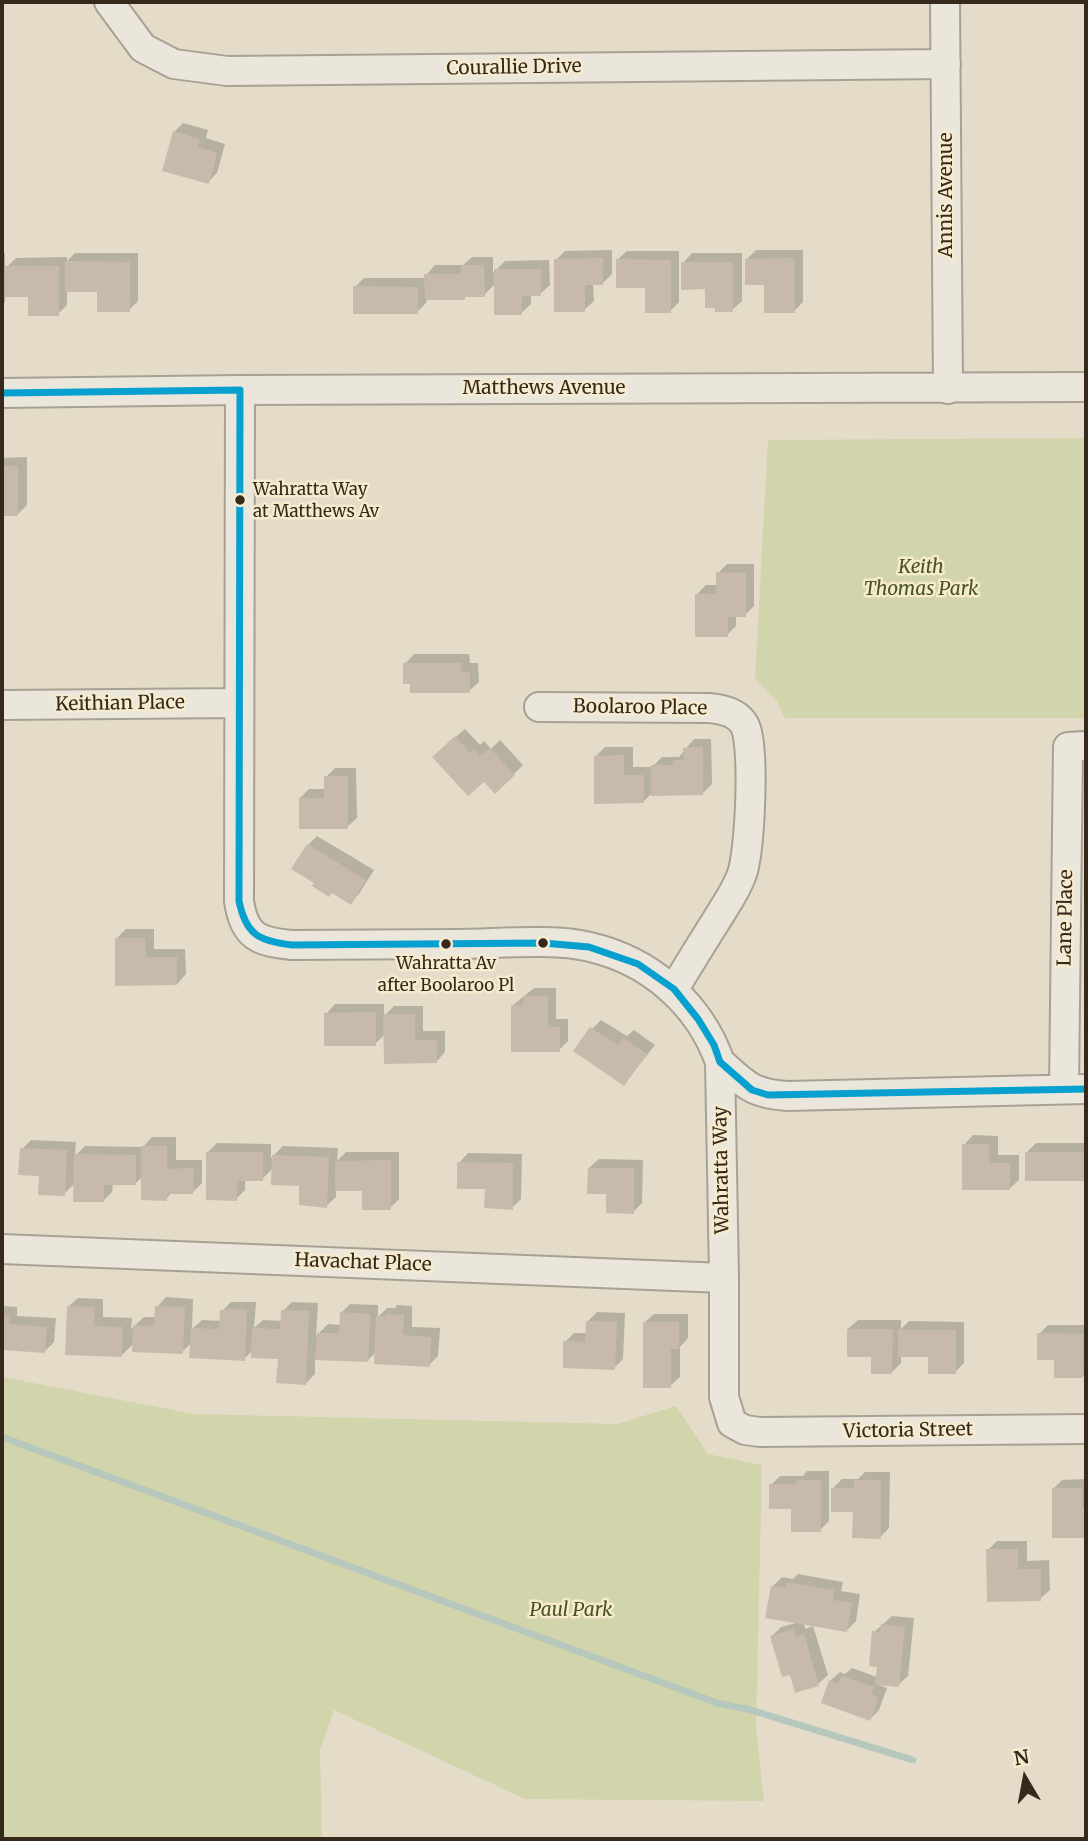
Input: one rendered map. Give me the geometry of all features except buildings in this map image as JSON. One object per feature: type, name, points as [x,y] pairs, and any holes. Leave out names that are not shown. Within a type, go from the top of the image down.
[{"type":"street","name":"Courallie Drive","points":[[109,2],[143,48],[174,64],[227,71],[946,64]]},
{"type":"street","name":"Annis Avenue","points":[[945,2],[948,389]]},
{"type":"street","name":"Matthews Avenue","points":[[2,393],[1086,387]]},
{"type":"street","name":"Wahratta Way","points":[[240,390],[238,703],[239,901],[242,919],[252,935],[271,943],[292,945],[543,943],[589,947],[638,964],[674,989],[714,1045],[720,1062],[724,1397],[732,1423]]},
{"type":"street","name":"Keithian Place","points":[[2,705],[238,703]]},
{"type":"street","name":"Boolaroo Place","points":[[539,707],[725,709],[744,725],[749,742],[750,836],[747,858],[732,895],[674,989]]},
{"type":"street","name":"Lane Place","points":[[1075,1089],[1077,746]]},
{"type":"street","points":[[720,1062],[752,1090],[768,1095],[1075,1089]]},
{"type":"street","name":"Havachat Place","points":[[2,1249],[724,1278]]},
{"type":"street","name":"Victoria Street","points":[[732,1423],[745,1430],[760,1432],[1086,1429]]},
{"type":"green space","name":"Keith Thomas Park","points":[[1086,438],[1086,718],[785,718],[776,700],[755,679],[768,440]]},
{"type":"green space","name":"Paul Park","points":[[2,1377],[194,1414],[617,1424],[676,1406],[708,1454],[762,1465],[756,1728],[764,1801],[525,1799],[334,1710],[320,1750],[322,1839],[2,1839]]},
{"type":"waterway","points":[[2,1437],[717,1703],[751,1710],[913,1760]]},
{"type":"transit line","points":[[240,390],[239,901],[246,922],[256,934],[271,941],[292,945],[543,943],[589,947],[638,964],[674,989],[698,1019],[714,1045],[720,1062],[752,1090],[768,1095],[1086,1089]]},
{"type":"transit line","points":[[2,393],[240,390]]},
{"type":"place","name":"Wahratta Way at Matthews Av","points":[[240,500]]},
{"type":"place","name":"Wahratta Av after Boolaroo Pl","points":[[446,944]]}]
